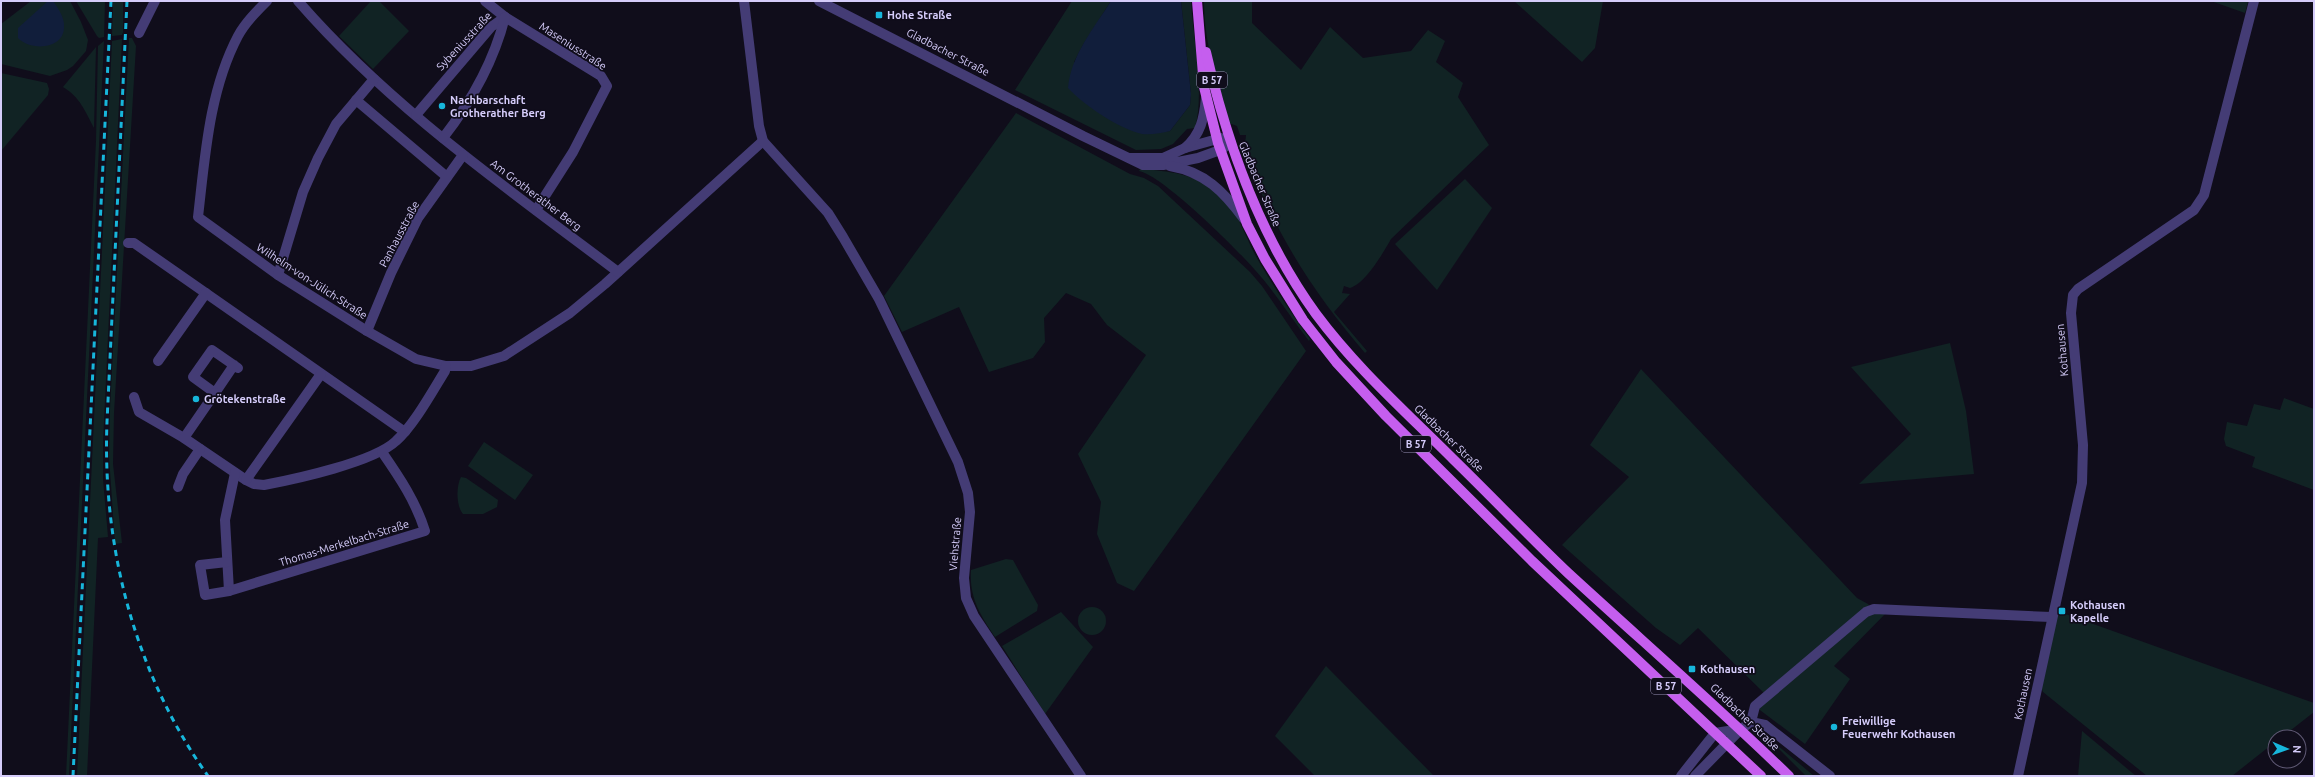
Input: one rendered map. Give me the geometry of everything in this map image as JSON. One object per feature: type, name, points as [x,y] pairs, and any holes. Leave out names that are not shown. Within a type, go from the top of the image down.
[{"type":"main road","name":"B 57","points":[[1197,1],[1206,98],[1220,150],[1247,224],[1264,259],[1304,320],[1336,362],[1386,416],[1532,561],[1761,776]]},
{"type":"main road","name":"B 57","points":[[1198,15],[1215,92],[1231,143]]},
{"type":"main road","name":"Gladbacher Straße","points":[[1231,143],[1243,178],[1280,257],[1316,313],[1365,374],[1567,571],[1741,729],[1789,776]]},
{"type":"street","points":[[139,33],[155,1]]},
{"type":"street","name":"Wilhelm-von-Jülich-Straße","points":[[266,1],[248,20],[238,36],[222,78],[211,120],[198,217],[278,275],[367,331],[416,359],[446,366],[471,366],[504,356],[570,313],[618,272]]},
{"type":"street","name":"Am Grotherather Berg","points":[[298,1],[327,34],[374,79],[463,155],[618,272]]},
{"type":"street","name":"Maseniusstraße","points":[[485,1],[504,16],[600,76],[607,86],[573,152],[536,210]]},
{"type":"street","points":[[618,272],[763,141],[758,126],[744,1]]},
{"type":"street","name":"Gladbacher Straße","points":[[820,1],[1082,136],[1143,165],[1163,165]]},
{"type":"street","name":"Kothausen","points":[[2018,776],[2051,617],[2068,553],[2082,483],[2083,445],[2071,313],[2073,295],[2078,289],[2194,210],[2204,195],[2254,1]]},
{"type":"street","name":"Sybeniusstraße","points":[[416,115],[486,33],[504,16]]},
{"type":"street","name":"Sybeniusstraße","points":[[443,138],[465,109],[480,82],[500,35],[504,16]]},
{"type":"street","points":[[278,275],[306,185],[336,124],[374,79]]},
{"type":"street","points":[[1185,148],[1193,141],[1203,122],[1206,98]]},
{"type":"street","points":[[356,100],[447,177]]},
{"type":"street","name":"Gladbacher Straße","points":[[1129,158],[1162,158],[1185,148],[1222,138],[1231,143]]},
{"type":"street","name":"Viehstraße","points":[[763,141],[828,213],[879,299],[958,462],[968,493],[970,512],[964,578],[966,598],[974,616],[1082,776]]},
{"type":"street","points":[[1163,165],[1198,158],[1220,150],[1231,143]]},
{"type":"street","name":"Panhausstraße","points":[[367,331],[391,272],[418,218],[463,155]]},
{"type":"street","points":[[1163,165],[1184,169],[1204,177],[1221,190],[1247,224]]},
{"type":"street","points":[[128,243],[134,243],[405,432]]},
{"type":"street","points":[[158,361],[206,293]]},
{"type":"street","points":[[184,438],[215,393],[236,367],[212,350],[193,377],[215,393]]},
{"type":"street","points":[[134,397],[140,412],[184,438],[246,480],[254,484],[264,485],[358,461],[382,452],[405,432],[445,371],[446,366]]},
{"type":"street","points":[[246,480],[321,374]]},
{"type":"street","points":[[178,487],[183,474],[200,449]]},
{"type":"street","name":"Thomas-Merkelbach-Straße","points":[[226,562],[200,565],[205,595],[229,591],[425,531],[418,510],[408,490],[382,452]]},
{"type":"street","points":[[229,591],[226,562],[225,520],[235,473]]},
{"type":"street","points":[[1695,776],[1726,743],[1751,722],[1755,706],[1870,610],[1886,608],[2051,617]]},
{"type":"street","points":[[1751,722],[1765,725],[1830,776]]},
{"type":"street","points":[[1681,776],[1715,733],[1741,729]]},
{"type":"shaded area","points":[[31,1],[70,1],[81,22],[88,40],[86,51],[73,66],[67,70],[50,76],[1,64],[1,24]]},
{"type":"shaded area","points":[[76,1],[105,1],[104,37],[99,38],[97,36]]},
{"type":"shaded area","points":[[113,1],[123,1],[122,35],[112,36]]},
{"type":"shaded area","points":[[371,1],[379,1],[409,31],[373,69],[339,36]]},
{"type":"shaded area","points":[[1072,1],[1111,1],[1084,43],[1074,62],[1143,134],[1170,131],[1190,105],[1191,94],[1181,1],[1191,1],[1199,82],[1198,113],[1195,128],[1187,129],[1173,144],[1161,149],[1136,150],[1015,90]]},
{"type":"shaded area","points":[[1204,1],[1252,1],[1252,23],[1301,70],[1330,27],[1363,58],[1411,51],[1428,30],[1445,41],[1436,62],[1463,83],[1458,97],[1489,145],[1391,239],[1374,267],[1362,280],[1350,288],[1344,286],[1342,293],[1350,294],[1334,312],[1367,351],[1365,353],[1347,332],[1300,266],[1262,195],[1244,149],[1246,135],[1240,135],[1237,126],[1229,123],[1216,79],[1209,48],[1206,32]]},
{"type":"shaded area","points":[[1514,1],[1603,1],[1595,48],[1582,62]]},
{"type":"shaded area","points":[[2211,1],[2246,1],[2248,2],[2245,13]]},
{"type":"shaded area","points":[[129,38],[132,38],[136,46],[114,413],[113,464],[122,543],[115,544],[109,456],[110,409]]},
{"type":"shaded area","points":[[122,39],[103,443],[103,479],[108,537],[98,538],[87,776],[77,776],[112,41]]},
{"type":"shaded area","points":[[104,41],[69,776],[66,776],[96,141],[98,46]]},
{"type":"shaded area","points":[[96,47],[94,128],[78,100],[63,87]]},
{"type":"shaded area","points":[[1,73],[47,83],[49,89],[48,95],[1,151]]},
{"type":"shaded area","points":[[1016,113],[1130,174],[1144,178],[1158,186],[1250,272],[1262,286],[1306,351],[1134,591],[1117,583],[1097,534],[1101,502],[1078,454],[1146,355],[1107,325],[1091,304],[1066,293],[1044,318],[1045,342],[1033,358],[989,372],[959,307],[902,332],[884,296]]},
{"type":"shaded area","points":[[1140,169],[1171,172],[1191,177],[1209,186],[1225,199],[1236,215],[1258,260],[1310,339],[1309,341],[1262,278],[1233,246],[1181,199],[1164,185],[1139,171]]},
{"type":"shaded area","points":[[1465,179],[1492,208],[1437,290],[1395,244]]},
{"type":"shaded area","points":[[1950,343],[1966,411],[1974,474],[1859,484],[1911,434],[1851,367]]},
{"type":"shaded area","points":[[1641,369],[1857,598],[1868,604],[1874,612],[1888,611],[1834,666],[1850,679],[1805,744],[1752,704],[1764,693],[1698,628],[1680,645],[1656,628],[1562,545],[1629,477],[1590,445]]},
{"type":"shaded area","points":[[2284,398],[2314,409],[2314,490],[2252,467],[2255,457],[2226,446],[2224,439],[2227,422],[2247,426],[2254,404],[2280,410]]},
{"type":"shaded area","points":[[484,442],[533,475],[515,500],[468,466]]},
{"type":"shaded area","points":[[461,477],[466,478],[498,500],[497,507],[483,514],[463,514],[458,501],[458,485]]},
{"type":"shaded area","points":[[1006,559],[1013,560],[1038,605],[1037,611],[995,637],[980,613],[974,597],[971,570]]},
{"type":"shaded area","points":[[1092,607],[1102,611],[1106,621],[1102,631],[1092,635],[1082,631],[1078,621],[1082,611]]},
{"type":"shaded area","points":[[2057,611],[2314,703],[2314,712],[2292,729],[2267,729],[2267,748],[2232,776],[2147,776],[2043,692],[2040,685]]},
{"type":"shaded area","points":[[1061,612],[1093,647],[1045,714],[1002,646]]},
{"type":"shaded area","points":[[1326,666],[1434,776],[1315,776],[1275,736]]},
{"type":"shaded area","points":[[2082,731],[2136,776],[2078,776]]},
{"type":"shaded area","points":[[1771,741],[1776,744],[1814,776],[1806,776]]},
{"type":"water","points":[[48,1],[53,1],[59,10],[64,24],[63,35],[53,44],[46,46],[30,45],[23,42],[18,38],[18,28]]},
{"type":"water","points":[[1111,1],[1181,1],[1191,94],[1190,105],[1170,131],[1142,134],[1123,127],[1092,109],[1068,88],[1070,76],[1078,53]]},
{"type":"railway","points":[[73,776],[111,1]]},
{"type":"railway","points":[[127,1],[107,422],[107,469],[110,516],[128,608],[143,652],[161,695],[182,737],[208,776]]},
{"type":"place","name":"Hohe Straße","points":[[879,15]]},
{"type":"place","name":"Nachbarschaft Grotherather Berg","points":[[442,106]]},
{"type":"place","name":"Grötekenstraße","points":[[196,399]]},
{"type":"place","name":"Kothausen Kapelle","points":[[2062,611]]},
{"type":"place","name":"Kothausen","points":[[1692,669]]},
{"type":"place","name":"Freiwillige Feuerwehr Kothausen","points":[[1834,727]]}]
